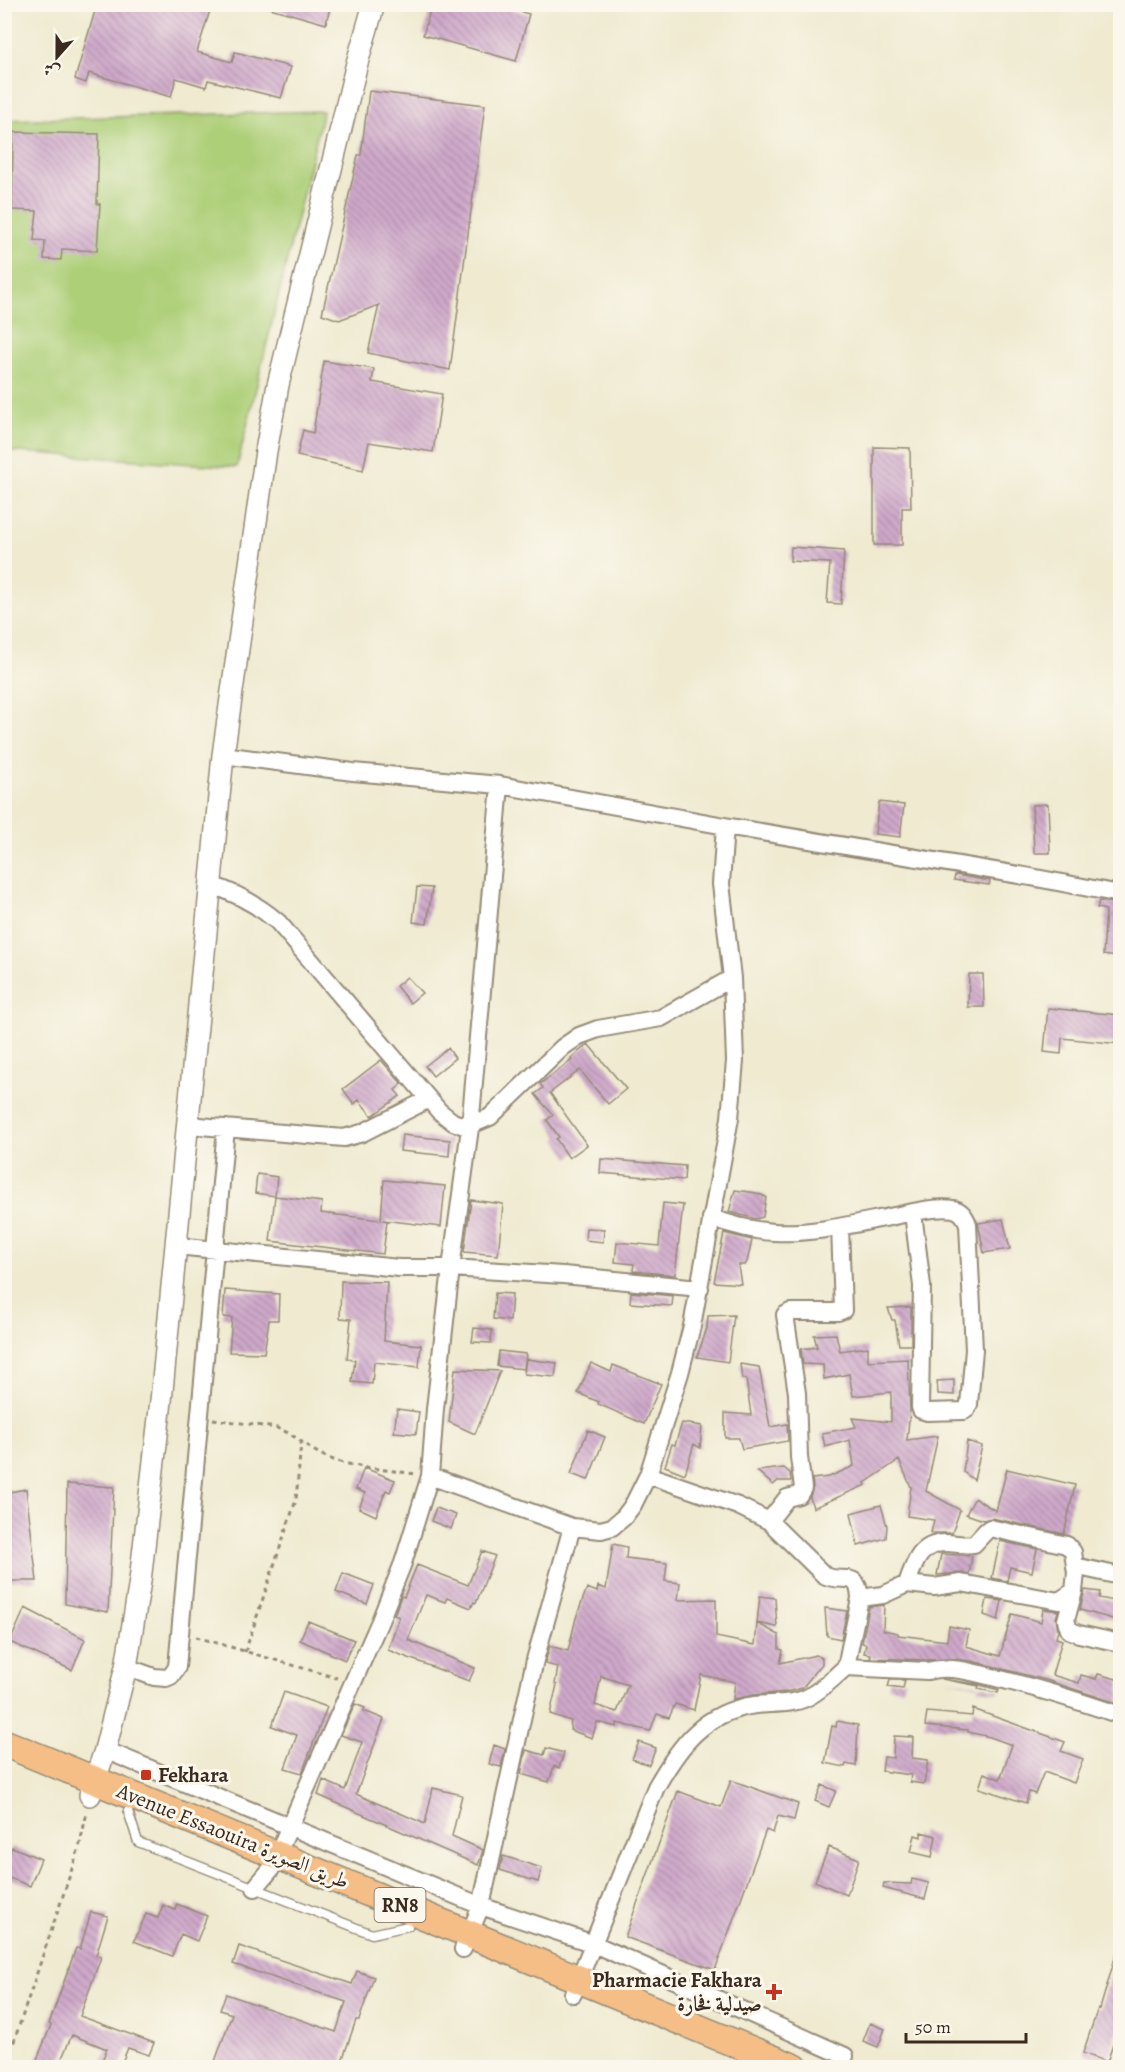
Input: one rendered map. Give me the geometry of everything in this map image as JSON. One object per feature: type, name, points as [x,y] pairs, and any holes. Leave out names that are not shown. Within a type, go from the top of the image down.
[{"type":"main road","name":"Avenue Essaouira طريق الصويرة","points":[[4,1743],[268,1870],[466,1941],[576,1987],[749,2067]]},
{"type":"main road","name":"Avenue Essaouira طريق الصويرة","points":[[4,1760],[93,1787],[128,1811],[268,1870],[408,1926],[466,1941]]},
{"type":"main road","name":"Avenue Essaouira طريق الصويرة","points":[[576,1987],[795,2067]]},
{"type":"street","points":[[93,1787],[126,1667],[140,1581],[176,1246],[223,755],[258,504],[278,385],[357,63],[374,4]]},
{"type":"street","points":[[223,755],[353,772],[500,785],[1120,894]]},
{"type":"street","points":[[268,1870],[290,1827],[403,1563],[430,1476],[451,1268],[470,1128],[500,785]]},
{"type":"street","points":[[430,1476],[572,1527],[601,1530],[612,1527],[624,1517],[633,1505],[648,1475],[680,1373],[700,1288],[730,1118],[735,1061],[732,978],[722,884],[725,826]]},
{"type":"street","points":[[211,885],[246,899],[278,922],[429,1100],[446,1117],[470,1128]]},
{"type":"street","points":[[470,1128],[471,1125],[490,1117],[563,1047],[579,1036],[598,1029],[661,1018],[732,978]]},
{"type":"street","points":[[188,1125],[344,1138],[362,1133],[429,1100]]},
{"type":"street","points":[[126,1667],[154,1677],[166,1678],[171,1676],[177,1667],[226,1128]]},
{"type":"street","points":[[711,1218],[748,1229],[774,1232],[840,1227],[938,1208],[960,1212],[966,1217],[968,1224],[974,1350],[969,1404],[968,1409],[964,1411],[927,1412],[921,1410],[920,1407],[922,1287],[913,1213]]},
{"type":"street","points":[[769,1521],[787,1498],[800,1495],[803,1488],[799,1457],[797,1393],[785,1315],[790,1312],[838,1312],[843,1310],[840,1227]]},
{"type":"street","points":[[176,1246],[399,1268],[451,1268],[563,1275],[700,1288]]},
{"type":"street","points":[[576,1987],[656,1787],[673,1758],[688,1739],[717,1716],[753,1705],[804,1699],[846,1666],[860,1598],[859,1589],[854,1581],[824,1575],[769,1521],[738,1506],[648,1475]]},
{"type":"street","points":[[466,1941],[481,1906],[535,1659],[572,1527]]},
{"type":"street","points":[[907,1584],[914,1562],[927,1546],[945,1543],[975,1545],[990,1528],[1067,1545],[1073,1552],[1076,1573],[1066,1620],[1069,1630],[1120,1643]]},
{"type":"street","points":[[1076,1573],[1079,1567],[1120,1576]]},
{"type":"street","points":[[860,1598],[883,1595],[907,1584],[934,1587],[961,1583],[1053,1602],[1061,1601],[1074,1591]]},
{"type":"street","points":[[846,1666],[927,1671],[938,1668],[975,1672],[1034,1687],[1120,1714]]},
{"type":"street","points":[[105,1750],[481,1906],[594,1944],[845,2056]]},
{"type":"path","points":[[200,1417],[277,1428],[286,1431],[321,1455],[338,1461],[430,1476]]},
{"type":"path","points":[[245,1652],[296,1500],[302,1442]]},
{"type":"path","points":[[180,1633],[353,1682]]},
{"type":"path","points":[[5,2067],[79,1848],[93,1787]]},
{"type":"green space","points":[[323,111],[237,467],[5,451],[4,120]]},
{"type":"building","points":[[97,4],[212,4],[197,52],[232,62],[235,52],[291,67],[281,98],[208,80],[206,87],[176,78],[171,97],[89,73],[86,83],[75,79]]},
{"type":"building","points":[[271,4],[331,4],[326,24],[270,8]]},
{"type":"building","points":[[432,4],[492,4],[529,14],[516,61],[423,35]]},
{"type":"building","points":[[369,91],[485,105],[450,370],[368,353],[379,305],[339,320],[322,314],[358,155],[361,155]]},
{"type":"building","points":[[13,132],[99,134],[97,204],[100,204],[97,251],[62,249],[61,260],[44,259],[45,241],[34,240],[37,211],[12,210]]},
{"type":"building","points":[[324,361],[374,369],[372,382],[442,394],[433,452],[369,442],[363,470],[297,456],[303,430],[313,433]]},
{"type":"building","points":[[874,447],[910,448],[911,508],[902,508],[902,545],[874,545]]},
{"type":"building","points":[[791,547],[844,551],[841,604],[827,603],[830,563],[790,561]]},
{"type":"building","points":[[879,802],[904,805],[900,837],[875,834]]},
{"type":"building","points":[[1048,804],[1050,853],[1034,853],[1032,805]]},
{"type":"building","points":[[955,875],[990,881],[989,885],[954,880]]},
{"type":"building","points":[[417,887],[432,888],[427,924],[413,922]]},
{"type":"building","points":[[1099,901],[1120,904],[1117,957],[1103,955],[1106,910],[1097,908]]},
{"type":"building","points":[[969,974],[983,974],[984,1007],[968,1007]]},
{"type":"building","points":[[407,977],[422,993],[410,1003],[396,986]]},
{"type":"building","points":[[1048,1008],[1120,1015],[1120,1044],[1062,1038],[1061,1054],[1044,1052]]},
{"type":"building","points":[[588,1044],[626,1089],[608,1104],[580,1070],[550,1093],[587,1145],[569,1158],[556,1139],[559,1137],[547,1120],[553,1115],[535,1094],[543,1088],[540,1084],[572,1060],[571,1058]]},
{"type":"building","points":[[448,1048],[455,1058],[433,1076],[425,1066]]},
{"type":"building","points":[[381,1060],[402,1084],[395,1090],[400,1096],[372,1116],[359,1100],[354,1104],[343,1089]]},
{"type":"building","points":[[402,1135],[450,1140],[449,1156],[400,1151]]},
{"type":"building","points":[[601,1159],[685,1166],[684,1180],[600,1173]]},
{"type":"building","points":[[257,1174],[277,1177],[275,1196],[255,1193]]},
{"type":"building","points":[[384,1180],[445,1186],[441,1227],[383,1220],[387,1221],[383,1254],[270,1241],[275,1196],[322,1202],[321,1213],[381,1220]]},
{"type":"building","points":[[735,1190],[757,1193],[766,1197],[763,1217],[756,1219],[729,1212]]},
{"type":"building","points":[[471,1200],[503,1204],[498,1255],[464,1252]]},
{"type":"building","points":[[663,1203],[683,1205],[675,1275],[633,1271],[634,1264],[615,1262],[617,1242],[659,1246]]},
{"type":"building","points":[[1003,1219],[1010,1249],[984,1253],[978,1223]]},
{"type":"building","points":[[586,1228],[604,1229],[603,1242],[585,1240]]},
{"type":"building","points":[[724,1233],[752,1240],[747,1262],[745,1265],[738,1265],[741,1284],[714,1282]]},
{"type":"building","points":[[341,1281],[387,1282],[384,1341],[421,1345],[419,1367],[374,1362],[372,1384],[352,1382],[355,1360],[347,1359],[351,1319],[340,1318]]},
{"type":"building","points":[[225,1290],[279,1294],[278,1320],[269,1320],[264,1353],[229,1352],[232,1318],[223,1317]]},
{"type":"building","points":[[631,1292],[673,1296],[672,1306],[630,1303]]},
{"type":"building","points":[[495,1293],[512,1294],[510,1321],[493,1319]]},
{"type":"building","points":[[911,1307],[911,1345],[899,1345],[895,1320],[892,1320],[888,1308]]},
{"type":"building","points":[[734,1315],[728,1362],[697,1357],[707,1328],[708,1316]]},
{"type":"building","points":[[474,1328],[492,1330],[491,1343],[472,1342]]},
{"type":"building","points":[[836,1334],[840,1351],[868,1347],[868,1361],[908,1359],[910,1410],[907,1440],[938,1436],[926,1491],[960,1510],[952,1533],[931,1533],[934,1520],[907,1516],[911,1487],[899,1460],[865,1483],[866,1485],[813,1508],[810,1497],[813,1487],[812,1479],[829,1477],[854,1466],[850,1440],[825,1447],[822,1433],[856,1427],[852,1418],[891,1422],[891,1392],[853,1396],[849,1374],[824,1379],[823,1365],[803,1364],[801,1349],[817,1347],[814,1335]]},
{"type":"building","points":[[499,1351],[526,1354],[524,1369],[497,1366]]},
{"type":"building","points":[[526,1359],[557,1363],[555,1377],[524,1374]]},
{"type":"building","points":[[591,1363],[611,1372],[613,1365],[661,1384],[644,1424],[578,1393]]},
{"type":"building","points":[[740,1364],[759,1367],[770,1427],[787,1424],[788,1441],[742,1449],[739,1438],[725,1438],[725,1413],[751,1415],[746,1379],[742,1379]]},
{"type":"building","points":[[455,1369],[500,1371],[475,1434],[449,1422]]},
{"type":"building","points":[[954,1380],[954,1395],[938,1394],[937,1381]]},
{"type":"building","points":[[397,1409],[419,1412],[416,1434],[394,1432]]},
{"type":"building","points":[[682,1423],[702,1426],[700,1448],[694,1444],[685,1474],[665,1466]]},
{"type":"building","points":[[588,1430],[605,1437],[588,1480],[571,1474]]},
{"type":"building","points":[[967,1441],[982,1446],[974,1480],[963,1472]]},
{"type":"building","points":[[364,1468],[395,1480],[390,1492],[386,1490],[376,1516],[359,1508],[365,1493],[356,1489]]},
{"type":"building","points":[[784,1468],[790,1473],[791,1481],[778,1481],[773,1485],[757,1471]]},
{"type":"building","points":[[1007,1469],[1075,1485],[1064,1534],[992,1518],[983,1520],[966,1514],[975,1498],[996,1511]]},
{"type":"building","points":[[67,1484],[114,1487],[108,1612],[65,1604]]},
{"type":"building","points":[[26,1489],[37,1581],[4,1581],[4,1493]]},
{"type":"building","points":[[881,1505],[887,1526],[886,1538],[858,1546],[851,1513]]},
{"type":"building","points":[[436,1508],[456,1515],[451,1529],[431,1521]]},
{"type":"building","points":[[1000,1541],[1037,1549],[1032,1572],[1010,1567],[1007,1581],[992,1578]]},
{"type":"building","points":[[613,1544],[627,1547],[626,1558],[667,1563],[665,1581],[680,1583],[678,1600],[716,1599],[716,1637],[755,1645],[757,1623],[779,1635],[779,1649],[783,1650],[780,1663],[816,1655],[822,1658],[822,1664],[802,1688],[733,1699],[735,1682],[701,1675],[694,1710],[675,1704],[669,1718],[657,1714],[650,1731],[617,1723],[617,1727],[597,1722],[592,1738],[570,1730],[571,1721],[550,1714],[557,1685],[555,1684],[558,1667],[545,1663],[550,1646],[568,1651],[576,1618],[587,1588],[597,1592],[598,1586],[606,1589]],"holes":[[[601,1676],[628,1685],[617,1712],[595,1705]]]},
{"type":"building","points":[[482,1551],[495,1556],[476,1603],[474,1602],[471,1608],[447,1598],[445,1602],[426,1595],[408,1640],[475,1668],[469,1681],[388,1650],[399,1617],[394,1615],[417,1565],[468,1585]]},
{"type":"building","points":[[941,1554],[972,1556],[969,1574],[937,1575]]},
{"type":"building","points":[[343,1573],[374,1585],[367,1604],[336,1592]]},
{"type":"building","points":[[1085,1590],[1100,1592],[1099,1598],[1120,1602],[1120,1621],[1080,1610]]},
{"type":"building","points":[[760,1596],[775,1598],[777,1627],[757,1623]]},
{"type":"building","points":[[987,1599],[1002,1601],[998,1620],[984,1615]]},
{"type":"building","points":[[884,1605],[883,1630],[898,1633],[898,1635],[947,1641],[949,1626],[969,1630],[966,1646],[1000,1656],[1012,1614],[1041,1622],[1043,1609],[1058,1611],[1056,1638],[1062,1640],[1052,1675],[1079,1683],[1081,1675],[1096,1679],[1098,1674],[1120,1680],[1120,1704],[1046,1680],[972,1661],[870,1658],[871,1654],[864,1653],[866,1644],[862,1643],[869,1607]]},
{"type":"building","points":[[25,1608],[85,1639],[72,1670],[10,1642]]},
{"type":"building","points":[[825,1608],[847,1611],[841,1639],[827,1636]]},
{"type":"building","points":[[308,1621],[354,1640],[345,1660],[300,1640]]},
{"type":"building","points":[[942,1679],[976,1684],[999,1690],[998,1693],[978,1689],[979,1686]]},
{"type":"building","points":[[890,1680],[905,1680],[903,1689],[888,1687]]},
{"type":"building","points":[[284,1692],[327,1707],[302,1773],[285,1768],[297,1735],[272,1726]]},
{"type":"building","points":[[355,1704],[365,1708],[364,1711],[384,1719],[356,1794],[425,1824],[433,1788],[462,1795],[452,1836],[483,1850],[478,1865],[318,1795],[323,1780],[345,1790],[362,1742],[341,1735]]},
{"type":"building","points":[[973,1709],[1065,1742],[1061,1751],[1083,1759],[1074,1783],[1044,1772],[1035,1794],[1029,1792],[1026,1803],[979,1788],[984,1773],[1000,1779],[1012,1745],[968,1732],[968,1730],[925,1726],[927,1712],[972,1716]]},
{"type":"building","points":[[837,1721],[858,1725],[856,1766],[846,1764],[845,1767],[825,1763],[832,1726],[836,1727]]},
{"type":"building","points":[[894,1736],[913,1737],[912,1758],[928,1760],[924,1784],[910,1782],[911,1775],[882,1771],[884,1757],[893,1758]]},
{"type":"building","points":[[639,1742],[656,1748],[649,1765],[632,1759]]},
{"type":"building","points":[[494,1745],[505,1749],[501,1767],[489,1764]]},
{"type":"building","points":[[546,1748],[564,1753],[559,1768],[554,1766],[549,1782],[521,1774],[526,1750],[544,1755]]},
{"type":"building","points":[[731,1780],[798,1804],[794,1820],[778,1816],[773,1833],[766,1830],[715,1970],[625,1937],[678,1791],[721,1807]]},
{"type":"building","points":[[822,1785],[836,1791],[829,1807],[815,1801]]},
{"type":"building","points":[[921,1832],[936,1836],[932,1857],[911,1852],[915,1835],[921,1837]]},
{"type":"building","points":[[12,1847],[41,1859],[30,1886],[4,1876],[4,1866]]},
{"type":"building","points":[[829,1847],[859,1859],[847,1895],[815,1881]]},
{"type":"building","points":[[503,1856],[542,1868],[538,1882],[500,1870]]},
{"type":"building","points":[[912,1879],[929,1883],[925,1899],[883,1888],[884,1883],[911,1884]]},
{"type":"building","points":[[177,1904],[207,1916],[197,1941],[181,1934],[172,1956],[134,1941],[146,1914],[158,1918],[163,1905],[175,1910]]},
{"type":"building","points":[[91,1912],[108,1916],[96,1955],[101,1957],[80,2016],[154,2043],[149,2055],[128,2048],[120,2067],[99,2067],[107,2049],[72,2035],[58,2067],[34,2067],[51,2025],[49,2024],[76,1948],[80,1949]]},
{"type":"building","points":[[239,1946],[352,1984],[357,1971],[374,1977],[340,2067],[213,2067],[232,2014],[220,2010],[226,1994],[336,2032],[346,2002],[233,1964]]},
{"type":"building","points":[[1117,1951],[1120,1951],[1120,2031],[1118,2030],[1107,2062],[1083,2053],[1098,2008],[1100,2009]]},
{"type":"building","points":[[870,2023],[885,2029],[878,2047],[863,2041]]},
{"type":"place","name":"Fekhara","points":[[146,1775]]},
{"type":"place","name":"Pharmacie Fakhara صيدلية فخارة","points":[[774,1992]]}]
